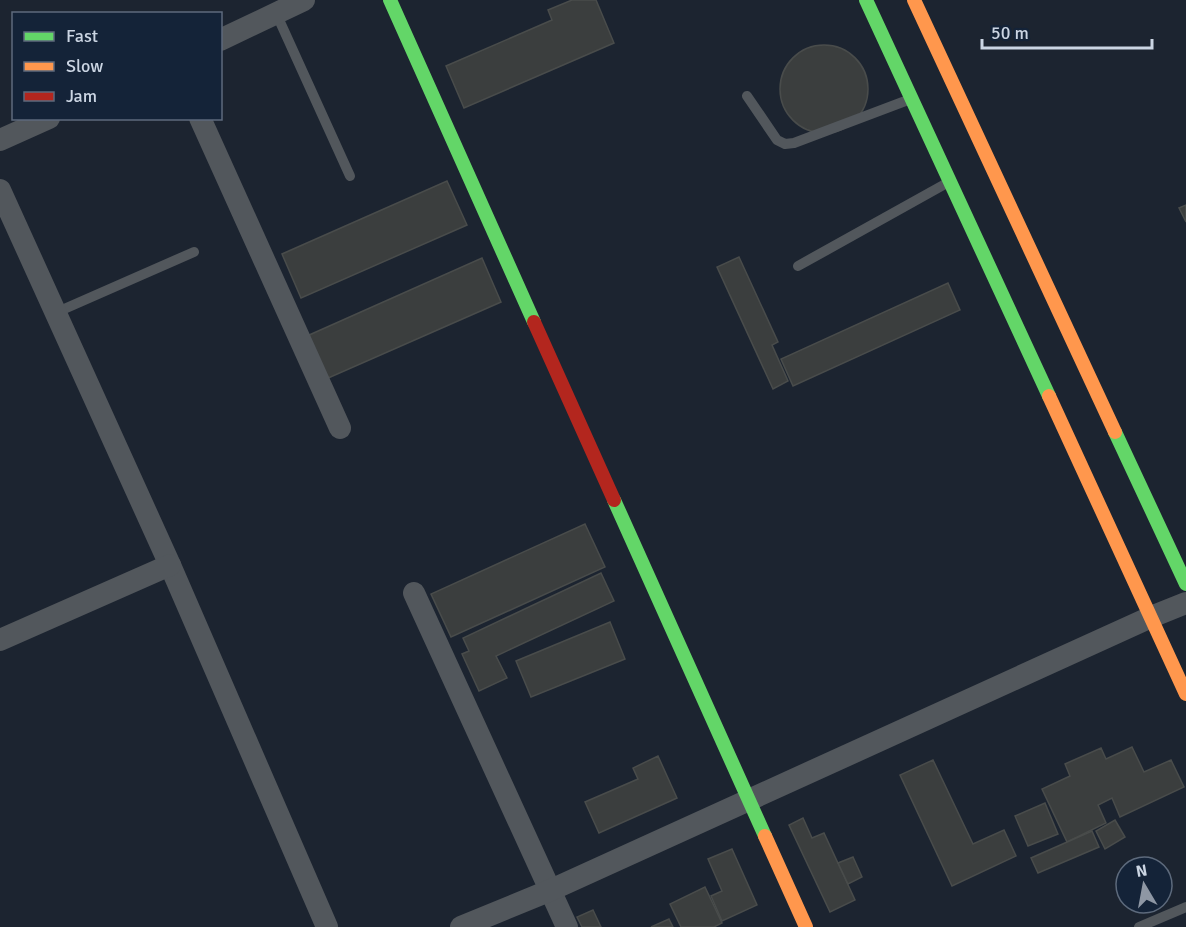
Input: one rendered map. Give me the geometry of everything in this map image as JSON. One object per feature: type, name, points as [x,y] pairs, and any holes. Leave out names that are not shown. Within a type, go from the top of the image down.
[{"type":"street","points":[[222,39],[304,0]]},
{"type":"street","points":[[390,0],[806,927]]},
{"type":"street","points":[[866,0],[906,75],[911,98],[949,181],[1019,319],[1186,694]]},
{"type":"street","points":[[914,0],[937,62],[1049,303],[1186,584]]},
{"type":"street","points":[[0,141],[45,120]]},
{"type":"street","points":[[201,120],[340,428]]},
{"type":"street","points":[[0,190],[170,565],[327,927]]},
{"type":"street","points":[[0,640],[170,565]]},
{"type":"street","points":[[414,593],[567,927]]},
{"type":"street","points":[[461,927],[551,891],[1186,603]]},
{"type":"lane","points":[[276,13],[350,176]]},
{"type":"lane","points":[[747,96],[777,140],[785,144],[794,143],[911,98]]},
{"type":"lane","points":[[798,266],[949,181]]},
{"type":"lane","points":[[56,313],[194,252]]},
{"type":"lane","points":[[1139,927],[1186,908]]},
{"type":"building","points":[[572,0],[596,0],[614,43],[464,108],[446,66],[552,20],[548,10]]},
{"type":"building","points":[[824,45],[841,48],[855,58],[865,72],[868,89],[865,106],[855,120],[841,130],[824,133],[807,130],[793,120],[783,106],[780,89],[783,72],[793,58],[807,48]]},
{"type":"building","points":[[447,181],[467,225],[301,298],[282,254]]},
{"type":"building","points":[[1186,205],[1186,222],[1179,208]]},
{"type":"building","points":[[739,257],[778,342],[772,345],[788,381],[773,389],[717,267]]},
{"type":"building","points":[[482,258],[501,302],[326,379],[307,336]]},
{"type":"building","points":[[948,283],[960,310],[793,386],[781,359]]},
{"type":"building","points":[[585,524],[605,567],[451,637],[431,594]]},
{"type":"building","points":[[601,573],[614,601],[496,656],[507,678],[479,691],[462,654],[469,651],[463,638]]},
{"type":"building","points":[[610,622],[625,659],[531,697],[516,661]]},
{"type":"building","points":[[1132,747],[1144,772],[1171,760],[1184,787],[1120,817],[1112,798],[1098,805],[1106,823],[1067,842],[1042,789],[1070,776],[1065,764],[1101,748],[1106,759]]},
{"type":"building","points":[[658,756],[677,798],[599,833],[585,802],[638,779],[633,768]]},
{"type":"building","points":[[933,760],[973,844],[1004,830],[1016,856],[952,886],[900,775]]},
{"type":"building","points":[[1045,803],[1058,834],[1028,846],[1015,816]]},
{"type":"building","points":[[803,818],[812,838],[824,833],[855,900],[830,912],[789,825]]},
{"type":"building","points":[[1115,820],[1125,837],[1105,849],[1096,831]]},
{"type":"building","points":[[1092,831],[1099,847],[1038,873],[1031,858]]},
{"type":"building","points":[[732,849],[757,905],[722,921],[711,896],[722,891],[708,859]]},
{"type":"building","points":[[853,857],[862,877],[848,884],[838,863]]},
{"type":"building","points":[[705,887],[722,923],[714,927],[681,927],[670,904]]},
{"type":"building","points":[[593,910],[601,927],[582,927],[577,917]]},
{"type":"building","points":[[669,919],[673,927],[651,927]]},
{"type":"traffic: fast","points":[[390,0],[534,322]]},
{"type":"traffic: fast","points":[[866,0],[1049,396]]},
{"type":"traffic: fast","points":[[1115,432],[1186,584]]},
{"type":"traffic: fast","points":[[614,500],[765,836]]},
{"type":"traffic: slow","points":[[914,0],[1115,432]]},
{"type":"traffic: slow","points":[[1049,396],[1186,694]]},
{"type":"traffic: slow","points":[[765,836],[806,927]]},
{"type":"traffic: jam","points":[[534,322],[614,500]]}]
